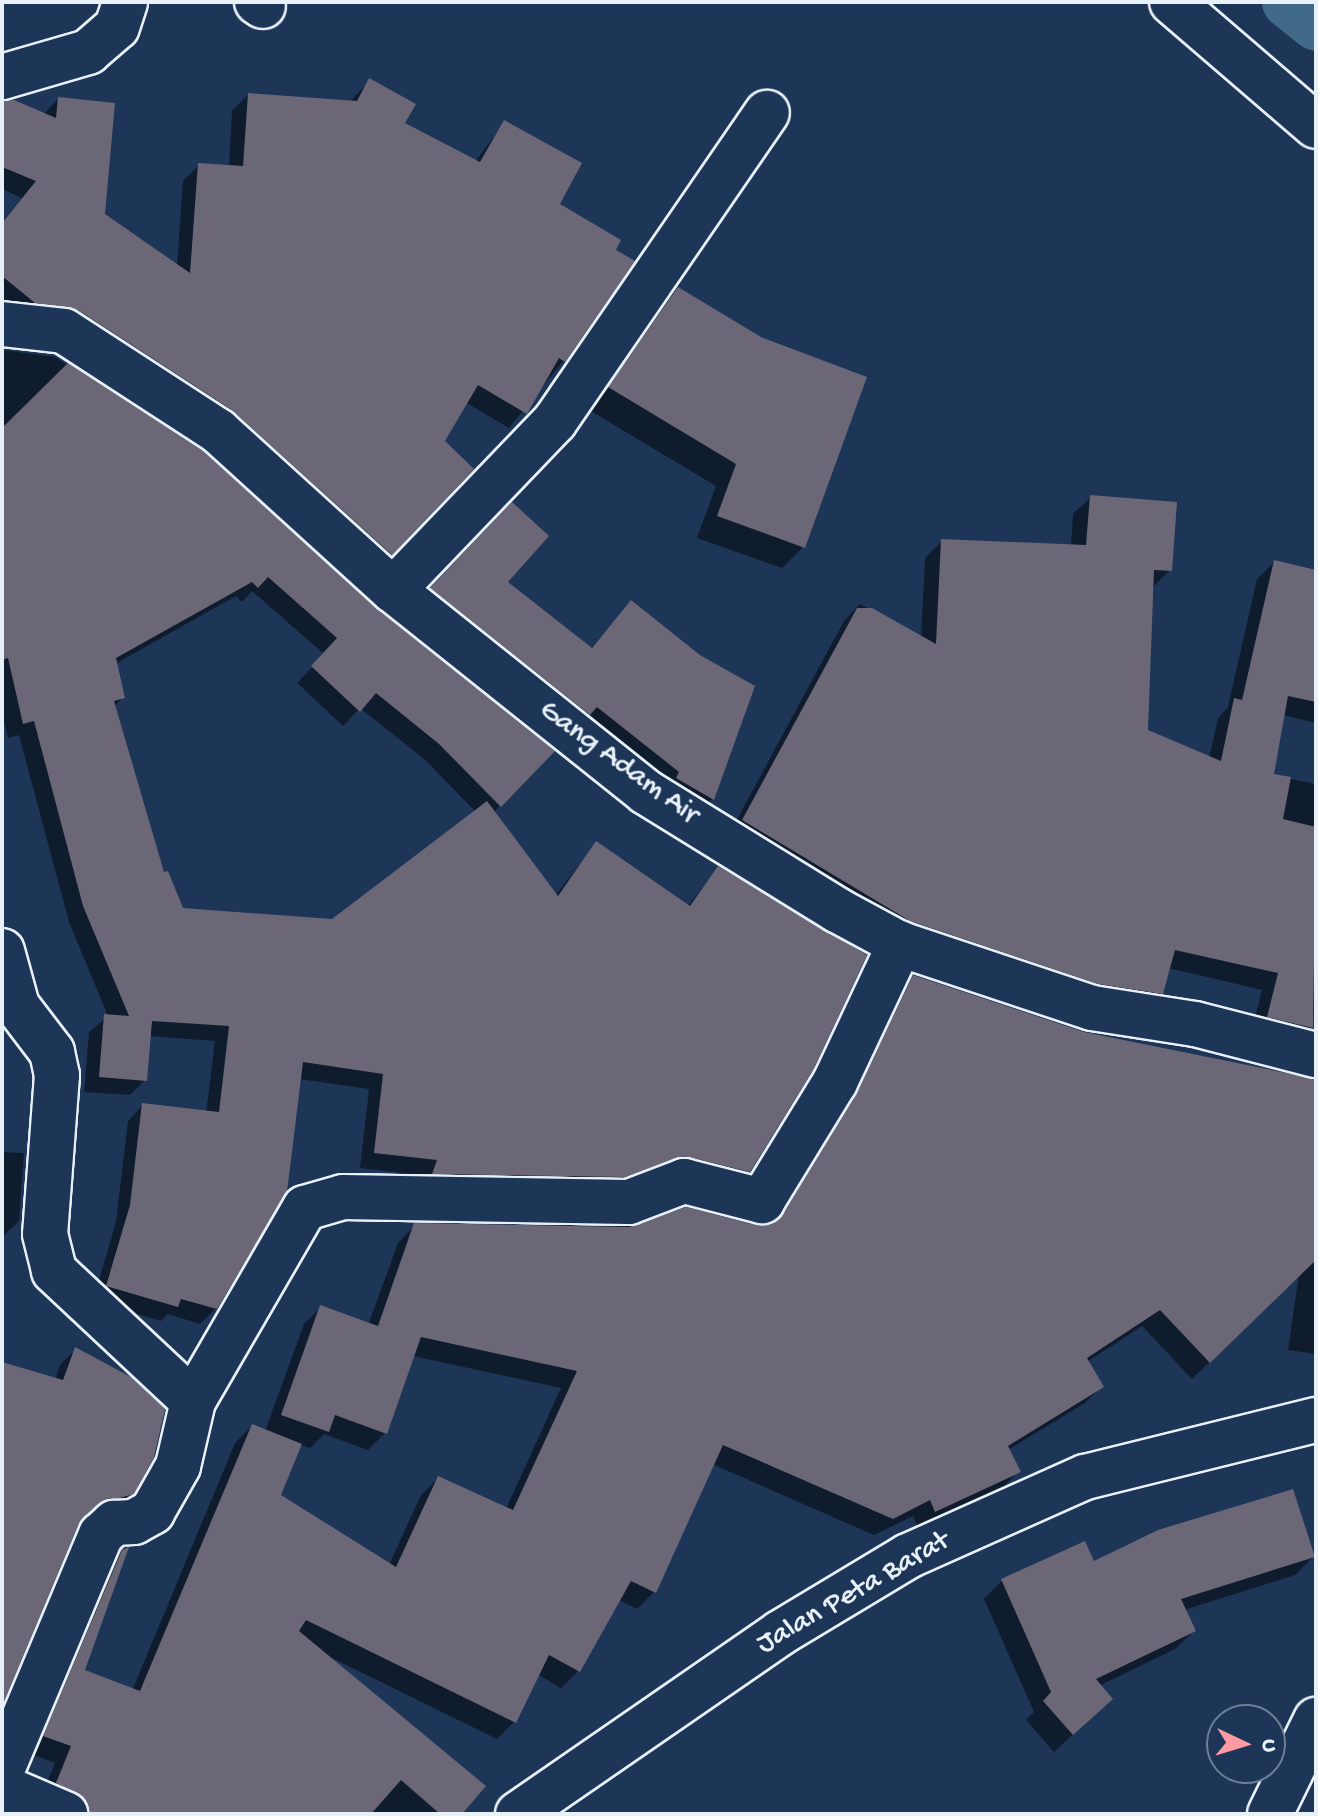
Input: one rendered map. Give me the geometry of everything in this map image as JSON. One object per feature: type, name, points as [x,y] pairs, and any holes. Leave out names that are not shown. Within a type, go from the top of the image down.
[{"type":"street","points":[[2,77],[88,52],[117,27],[125,2]]},
{"type":"street","points":[[1172,2],[1316,126]]},
{"type":"street","points":[[393,590],[555,421],[767,113]]},
{"type":"street","name":"Gang Adam Air","points":[[2,324],[64,331],[218,431],[393,590],[646,792],[900,944],[1092,1008],[1195,1024],[1316,1055]]},
{"type":"street","points":[[2,1770],[101,1535],[114,1523],[134,1522],[152,1512],[178,1466],[193,1401],[305,1208],[343,1197],[629,1202],[684,1181],[762,1201],[835,1082],[900,944]]},
{"type":"street","points":[[2,951],[17,1006],[52,1052],[57,1075],[45,1234],[54,1271],[193,1401]]},
{"type":"street","name":"Jalan Peta Barat","points":[[518,1814],[780,1633],[908,1556],[1085,1477],[1316,1420]]},
{"type":"street","points":[[1270,1814],[1316,1720]]},
{"type":"street","points":[[2,1787],[65,1814]]},
{"type":"building","points":[[369,78],[416,104],[405,123],[480,162],[504,120],[582,163],[560,204],[621,240],[616,250],[635,261],[565,362],[559,358],[527,414],[478,385],[445,441],[474,469],[392,555],[232,410],[78,310],[35,303],[2,276],[2,223],[36,181],[2,167],[2,101],[14,100],[56,118],[58,97],[115,103],[105,214],[190,273],[198,163],[243,166],[248,93],[357,101]]},
{"type":"building","points":[[678,287],[761,337],[867,377],[805,548],[717,516],[736,464],[608,387]]},
{"type":"building","points":[[68,363],[203,451],[377,609],[555,751],[501,807],[439,744],[376,693],[360,712],[311,666],[337,638],[268,577],[258,588],[252,582],[116,658],[125,698],[114,701],[164,872],[168,871],[183,908],[332,919],[487,801],[558,896],[596,841],[690,906],[718,866],[867,955],[813,1070],[750,1172],[689,1157],[625,1177],[432,1174],[437,1160],[374,1153],[383,1074],[303,1062],[287,1192],[217,1309],[181,1299],[178,1307],[106,1286],[130,1205],[142,1103],[219,1112],[229,1026],[152,1021],[147,1081],[99,1077],[104,1014],[129,1016],[83,906],[34,721],[23,724],[8,658],[2,660],[2,428]]},
{"type":"building","points":[[1090,495],[1177,502],[1172,571],[1154,570],[1148,730],[1221,761],[1234,698],[1242,700],[1274,560],[1316,570],[1316,702],[1288,696],[1274,774],[1291,777],[1283,819],[1316,827],[1313,1028],[1267,1017],[1278,973],[1175,950],[1163,994],[1098,984],[910,921],[742,820],[857,608],[872,608],[936,644],[941,539],[1086,545]]},
{"type":"building","points":[[512,502],[549,536],[508,582],[592,648],[631,600],[700,655],[755,686],[714,800],[676,778],[679,772],[597,707],[590,715],[430,588]]},
{"type":"building","points":[[913,975],[1084,1032],[1316,1079],[1316,1260],[1210,1363],[1160,1310],[1087,1358],[1104,1387],[1008,1446],[1021,1472],[935,1512],[930,1500],[893,1519],[723,1445],[656,1593],[631,1581],[580,1672],[549,1655],[516,1723],[306,1620],[299,1631],[486,1786],[462,1814],[440,1814],[401,1780],[371,1814],[90,1814],[84,1798],[56,1783],[71,1746],[43,1736],[122,1550],[129,1547],[85,1670],[140,1691],[252,1424],[302,1444],[281,1495],[396,1567],[438,1476],[513,1510],[577,1371],[421,1337],[387,1434],[335,1415],[329,1432],[281,1415],[320,1305],[378,1326],[414,1223],[629,1227],[686,1207],[756,1225],[772,1224],[783,1214],[856,1095]]},
{"type":"building","points":[[75,1347],[131,1377],[165,1409],[154,1457],[134,1494],[98,1504],[78,1525],[2,1706],[2,1362],[63,1380]]},
{"type":"building","points":[[1293,1489],[1315,1557],[1181,1599],[1196,1631],[1096,1679],[1113,1699],[1073,1735],[1043,1701],[1051,1692],[1001,1579],[1085,1541],[1094,1561],[1158,1530]]},
{"type":"waterway","points":[[1288,2],[1316,25]]}]
